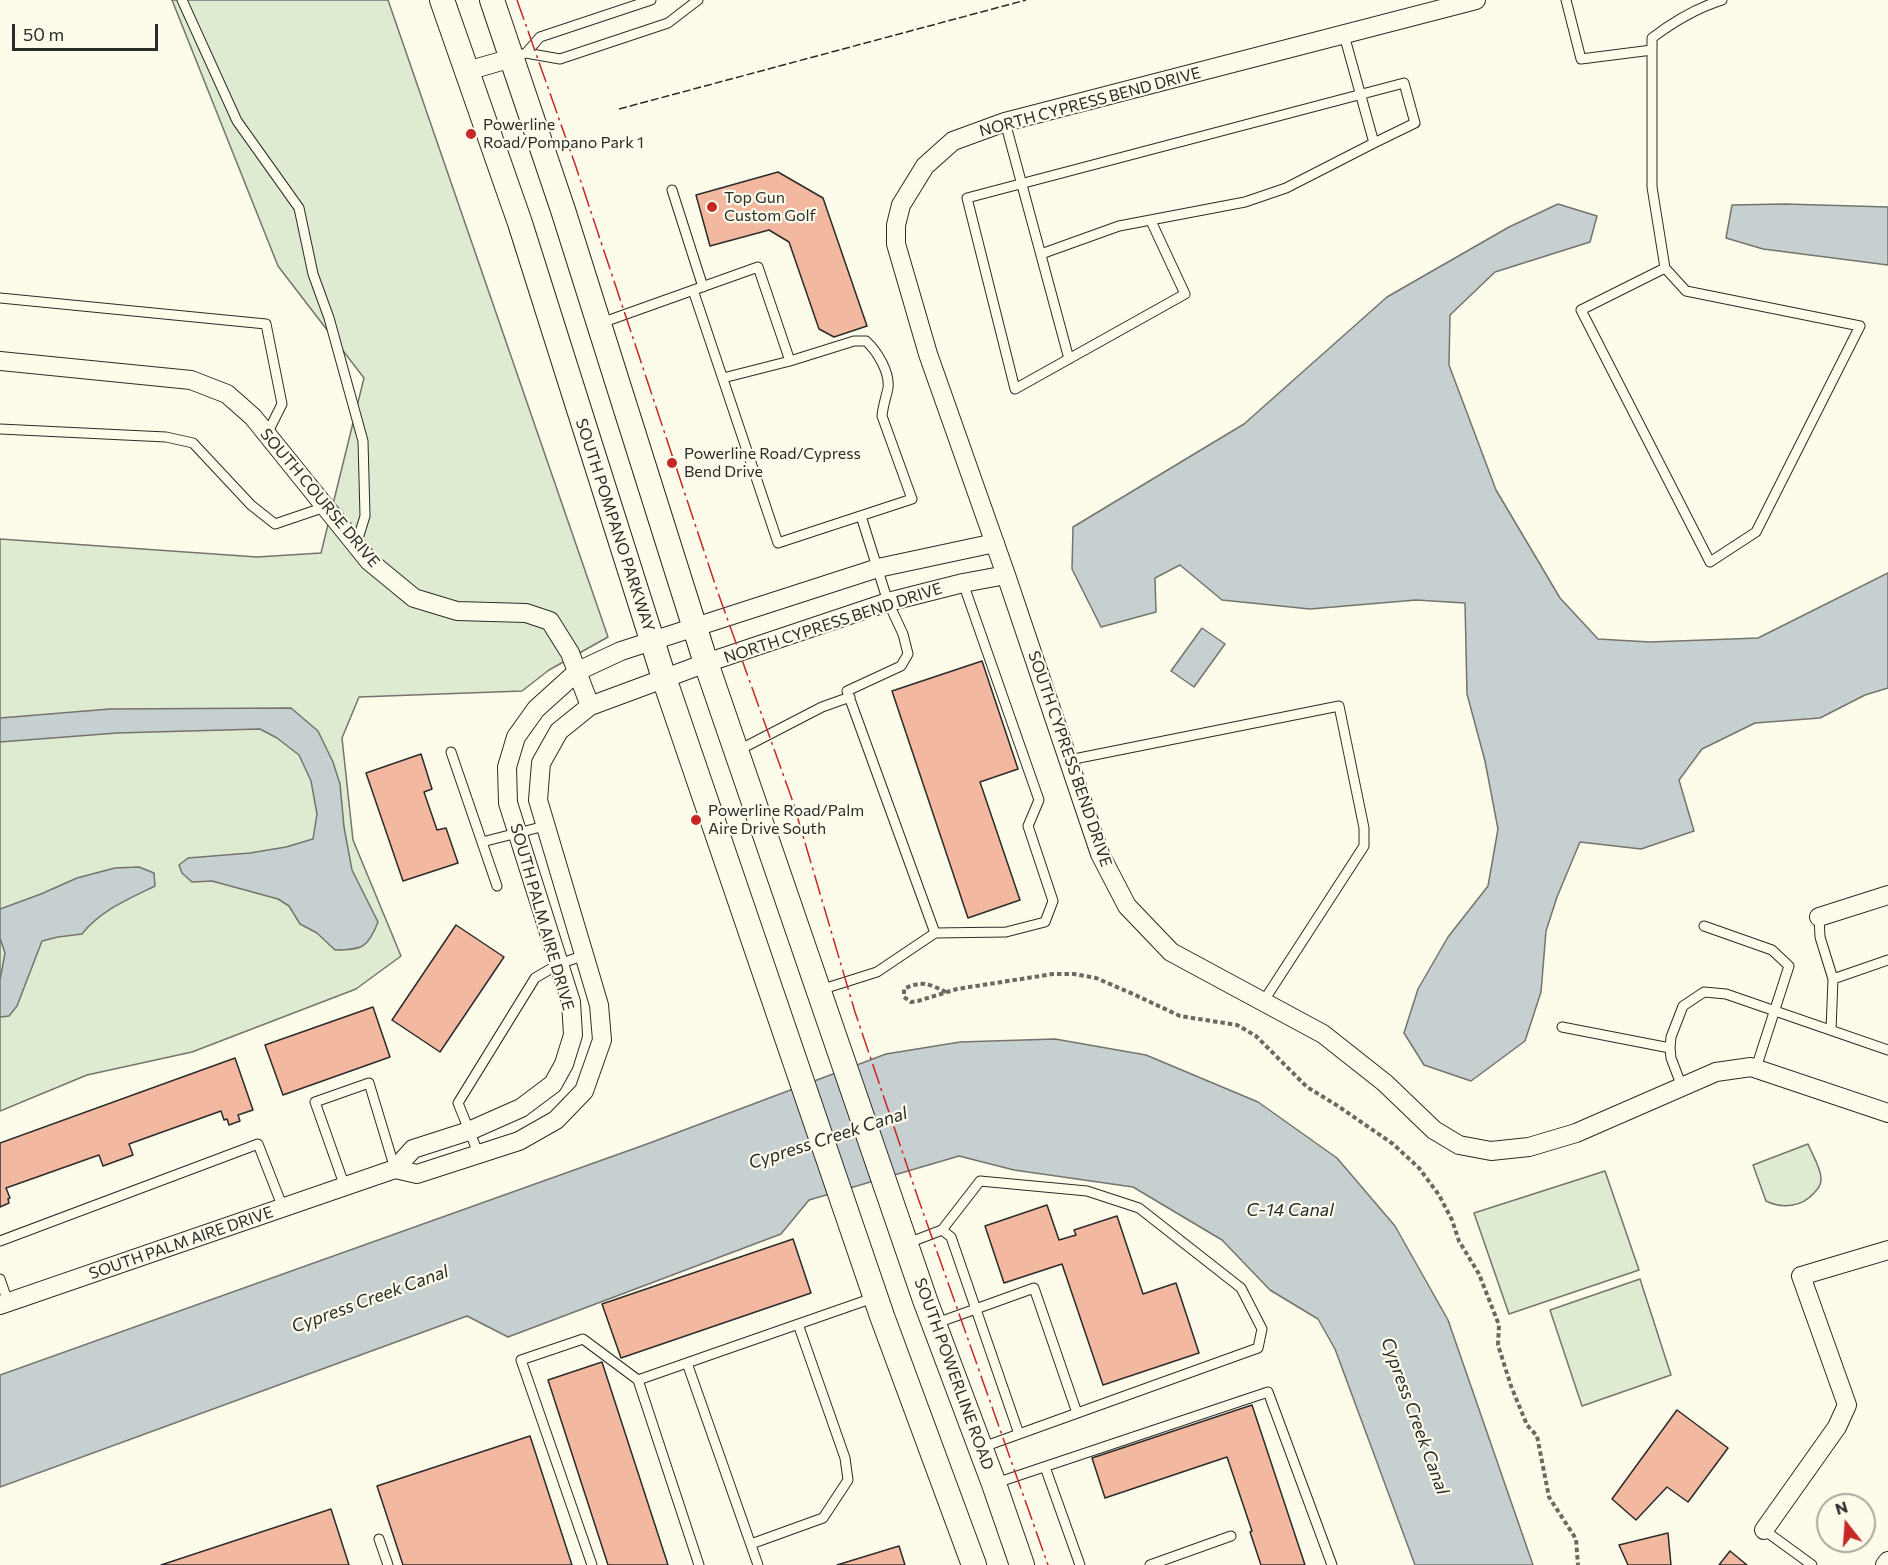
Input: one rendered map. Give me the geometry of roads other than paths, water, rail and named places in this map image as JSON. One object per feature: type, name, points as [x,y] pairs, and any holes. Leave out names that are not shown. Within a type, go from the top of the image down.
[{"type":"main road","name":"SOUTH POMPANO PARKWAY","points":[[442,0],[520,223],[664,678],[876,1297]]},
{"type":"main road","points":[[492,0],[519,56],[599,324],[694,626],[819,990]]},
{"type":"main road","name":"SOUTH POWERLINE ROAD","points":[[819,990],[934,1324],[1022,1565]]},
{"type":"main road","points":[[876,1297],[974,1565]]},
{"type":"street","name":"NORTH CYPRESS BEND DRIVE","points":[[664,678],[888,602],[1006,575],[928,354],[896,244],[896,225],[901,206],[925,166],[953,141],[1005,122],[1476,0]]},
{"type":"street","points":[[467,71],[519,56]]},
{"type":"street","name":"SOUTH COURSE DRIVE","points":[[0,361],[191,380],[227,394],[253,417],[369,561],[414,598],[457,611],[526,613],[550,621],[570,653],[591,706]]},
{"type":"street","name":"NORTH CYPRESS BEND DRIVE","points":[[652,641],[878,568],[995,543]]},
{"type":"street","name":"SOUTH CYPRESS BEND DRIVE","points":[[1006,575],[1100,854],[1127,906],[1171,952],[1323,1034],[1385,1083],[1434,1130],[1459,1145],[1491,1150],[1528,1147],[1576,1133],[1716,1072],[1751,1066],[1888,1113]]},
{"type":"street","name":"SOUTH PALM AIRE DRIVE","points":[[4,1304],[395,1169],[413,1149],[469,1131],[521,1108],[553,1084],[564,1064],[573,1035],[571,1002],[508,803],[507,767],[516,737],[536,709],[578,671],[621,651],[652,641]]},
{"type":"street","name":"SOUTH PALM AIRE DRIVE","points":[[395,1169],[417,1174],[519,1141],[556,1120],[584,1091],[602,1040],[599,1005],[544,826],[538,800],[542,763],[559,731],[591,706],[664,678]]},
{"type":"street","points":[[1818,917],[1888,895]]},
{"type":"street","points":[[1764,1530],[1836,1427],[1847,1405],[1801,1276],[1888,1250]]},
{"type":"lane","points":[[182,0],[237,121],[299,208],[313,274],[329,318],[363,441],[365,516],[356,545]]},
{"type":"lane","points":[[519,56],[540,37],[651,0]]},
{"type":"lane","points":[[519,56],[561,59],[668,23],[698,0]]},
{"type":"lane","points":[[1566,0],[1581,59],[1652,50]]},
{"type":"lane","points":[[1665,268],[1581,310],[1710,562],[1756,532],[1860,326],[1686,291],[1665,268],[1652,187],[1652,38],[1665,28],[1709,4],[1722,0]]},
{"type":"lane","points":[[1344,35],[1374,143]]},
{"type":"lane","points":[[1041,254],[1119,226],[1245,202],[1286,188],[1415,123],[1404,83],[968,198],[1015,389],[1185,294],[1151,220]]},
{"type":"lane","points":[[1005,122],[1069,359]]},
{"type":"lane","points":[[672,190],[703,287]]},
{"type":"lane","points":[[599,324],[758,267],[789,361]]},
{"type":"lane","points":[[693,290],[778,543],[912,499],[882,416],[883,402],[888,387],[887,376],[875,349],[866,341],[854,341],[723,378]]},
{"type":"lane","points":[[0,298],[266,324],[282,404],[267,434]]},
{"type":"lane","points":[[0,429],[166,436],[193,444],[251,505],[275,524],[325,507]]},
{"type":"lane","points":[[861,516],[888,602],[903,634],[908,654],[901,666],[847,691],[935,933]]},
{"type":"lane","points":[[819,990],[878,972],[935,933],[1006,932],[1045,922],[1053,902],[1028,826],[1039,800],[963,583]]},
{"type":"lane","points":[[737,752],[822,707],[850,697]]},
{"type":"lane","points":[[1069,760],[1339,706],[1364,828],[1364,846],[1263,1002]]},
{"type":"lane","points":[[451,752],[497,885]]},
{"type":"lane","points":[[482,842],[544,826]]},
{"type":"lane","points":[[1818,917],[1820,937],[1833,979],[1831,1030]]},
{"type":"lane","points":[[1704,926],[1772,950],[1789,966],[1756,1068]]},
{"type":"lane","points":[[479,1155],[458,1103],[535,978],[559,964],[585,955]]},
{"type":"lane","points":[[1833,979],[1888,960]]},
{"type":"lane","points":[[1682,1087],[1671,1058],[1671,1037],[1683,1006],[1704,992],[1726,994],[1888,1050]]},
{"type":"lane","points":[[1562,1027],[1670,1048]]},
{"type":"lane","points":[[345,1187],[315,1102],[369,1083],[395,1169]]},
{"type":"lane","points":[[0,1241],[258,1144],[283,1208]]},
{"type":"lane","points":[[906,1244],[942,1230],[980,1181],[1087,1191],[1139,1208],[1241,1288],[1262,1329],[1258,1348],[981,1448]]},
{"type":"lane","points":[[942,1230],[951,1236],[1019,1434]]},
{"type":"lane","points":[[0,1279],[4,1304]]},
{"type":"lane","points":[[934,1324],[1034,1288],[1077,1413]]},
{"type":"lane","points":[[638,1380],[876,1297]]},
{"type":"lane","points":[[751,1544],[823,1518],[848,1480],[845,1458],[798,1324]]},
{"type":"lane","points":[[592,1565],[521,1360],[583,1339],[638,1380],[699,1565]]},
{"type":"lane","points":[[687,1363],[758,1565]]},
{"type":"lane","points":[[994,1484],[1268,1392],[1332,1565]]},
{"type":"lane","points":[[1046,1467],[1080,1565]]},
{"type":"lane","points":[[1764,1530],[1812,1565]]},
{"type":"lane","points":[[1150,1565],[1231,1536]]},
{"type":"lane","points":[[379,1539],[388,1565]]},
{"type":"water","points":[[1558,204],[1597,216],[1590,242],[1495,272],[1450,315],[1449,365],[1496,490],[1560,598],[1598,639],[1650,642],[1758,638],[1888,573],[1888,688],[1865,695],[1820,718],[1755,723],[1702,749],[1679,780],[1694,831],[1641,849],[1580,842],[1557,897],[1546,931],[1541,992],[1525,1041],[1471,1081],[1424,1065],[1404,1033],[1418,989],[1448,937],[1488,886],[1498,829],[1485,761],[1467,694],[1465,603],[1416,600],[1310,609],[1222,600],[1180,565],[1155,578],[1156,612],[1101,627],[1072,569],[1073,527],[1244,424],[1387,297],[1509,227]]},
{"type":"water","points":[[1732,205],[1888,207],[1888,265],[1763,249],[1726,238]]},
{"type":"water","points":[[1202,628],[1225,644],[1194,687],[1171,671]]},
{"type":"water","points":[[291,708],[318,731],[333,762],[340,784],[344,827],[352,870],[378,922],[371,937],[358,948],[335,950],[317,933],[300,924],[289,906],[278,899],[212,881],[192,882],[182,873],[179,865],[188,858],[250,853],[286,847],[313,839],[317,814],[311,781],[299,755],[277,738],[260,729],[117,733],[0,742],[0,718],[110,709]]},
{"type":"water","points":[[139,867],[154,873],[155,886],[106,912],[82,934],[42,941],[17,1006],[9,1016],[0,1017],[0,980],[5,953],[0,938],[0,909],[77,878],[115,868]]},
{"type":"water","name":"C-14 Canal","points":[[1055,1039],[1146,1055],[1258,1102],[1337,1158],[1395,1226],[1448,1320],[1533,1565],[1415,1565],[1335,1349],[1318,1319],[1270,1290],[1222,1240],[1133,1187],[1014,1170],[959,1156],[809,1200],[781,1234],[508,1337],[467,1316],[0,1487],[0,1375],[647,1144],[886,1054],[960,1042]]},
{"type":"place","name":"Powerline Road/Pompano Park 1","points":[[471,134]]},
{"type":"place","name":"Top Gun Custom Golf","points":[[712,207]]},
{"type":"place","name":"Powerline Road/Cypress Bend Drive","points":[[672,463]]},
{"type":"place","name":"Powerline Road/Palm Aire Drive South","points":[[696,820]]},
{"type":"water label","name":"Cypress Creek Canal","points":[[828,1138]]},
{"type":"water label","name":"Cypress Creek Canal","points":[[370,1299]]},
{"type":"water label","name":"Cypress Creek Canal","points":[[1415,1416]]}]
